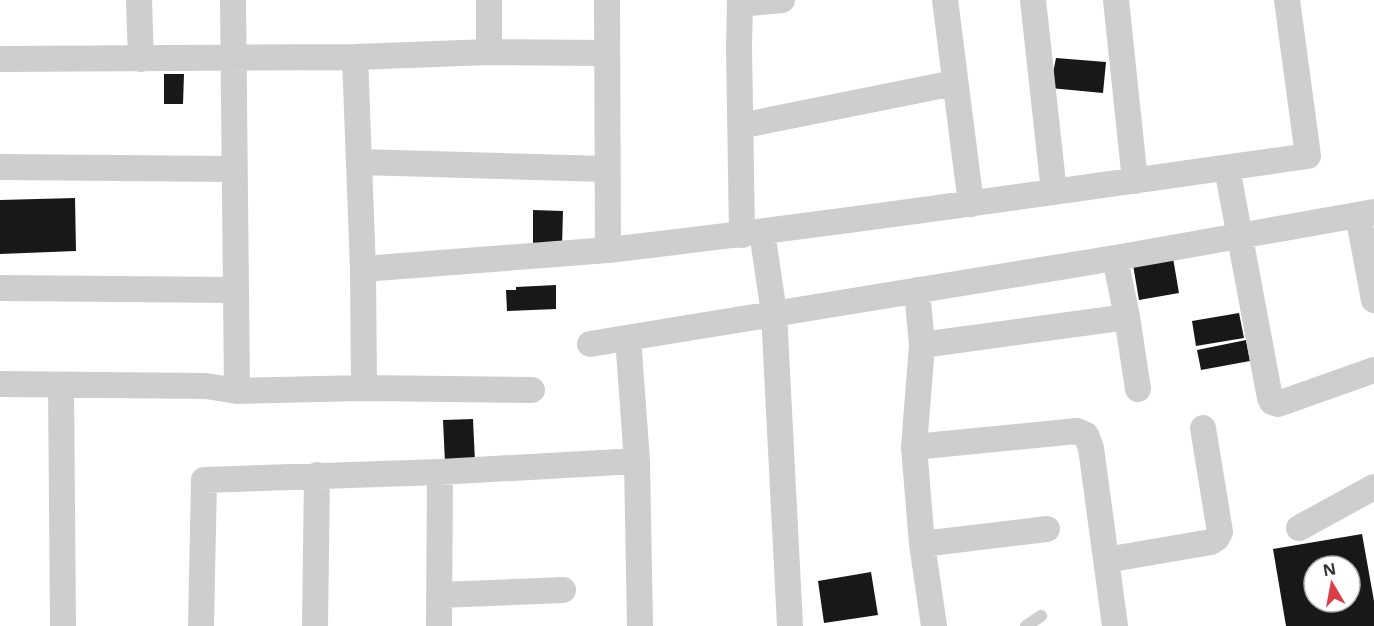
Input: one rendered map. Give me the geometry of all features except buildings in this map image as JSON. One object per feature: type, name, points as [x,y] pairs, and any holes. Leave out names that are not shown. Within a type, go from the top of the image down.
[{"type":"street","points":[[139,0],[141,59]]},
{"type":"street","points":[[233,0],[237,391]]},
{"type":"street","points":[[489,0],[489,52]]},
{"type":"street","points":[[607,0],[608,250]]},
{"type":"street","points":[[782,0],[740,2],[740,126],[752,233],[774,314],[790,626]]},
{"type":"street","points":[[945,0],[971,204]]},
{"type":"street","points":[[1034,0],[1054,192]]},
{"type":"street","points":[[1116,0],[1135,181]]},
{"type":"street","points":[[363,269],[608,250],[752,233],[1308,156],[1287,0]]},
{"type":"street","points":[[0,59],[355,57],[489,52],[607,53]]},
{"type":"street","points":[[355,57],[363,269],[364,388]]},
{"type":"street","points":[[740,126],[954,83]]},
{"type":"street","points":[[359,162],[607,169]]},
{"type":"street","points":[[0,167],[234,170]]},
{"type":"street","points":[[1227,168],[1272,402],[1278,404],[1374,370]]},
{"type":"street","points":[[590,344],[1241,237],[1366,213],[1374,300]]},
{"type":"street","points":[[1115,258],[1138,389]]},
{"type":"street","points":[[0,288],[235,290]]},
{"type":"street","points":[[917,290],[922,345],[914,447],[922,544],[934,626]]},
{"type":"street","points":[[922,345],[1127,317]]},
{"type":"street","points":[[628,338],[638,461],[640,626]]},
{"type":"street","points":[[0,384],[206,386],[237,391],[364,388],[532,390]]},
{"type":"street","points":[[61,385],[63,626]]},
{"type":"street","points":[[1106,560],[1211,542],[1217,538],[1220,532],[1203,428]]},
{"type":"street","points":[[914,447],[1077,431],[1086,435],[1090,448],[1115,626]]},
{"type":"street","points":[[201,626],[204,480],[440,472],[638,461]]},
{"type":"street","points":[[439,626],[440,472]]},
{"type":"street","points":[[315,626],[317,475]]},
{"type":"street","points":[[1299,528],[1374,487]]},
{"type":"street","points":[[922,544],[1047,529]]},
{"type":"street","points":[[439,595],[563,590]]},
{"type":"lane","points":[[1026,626],[1041,616]]}]
